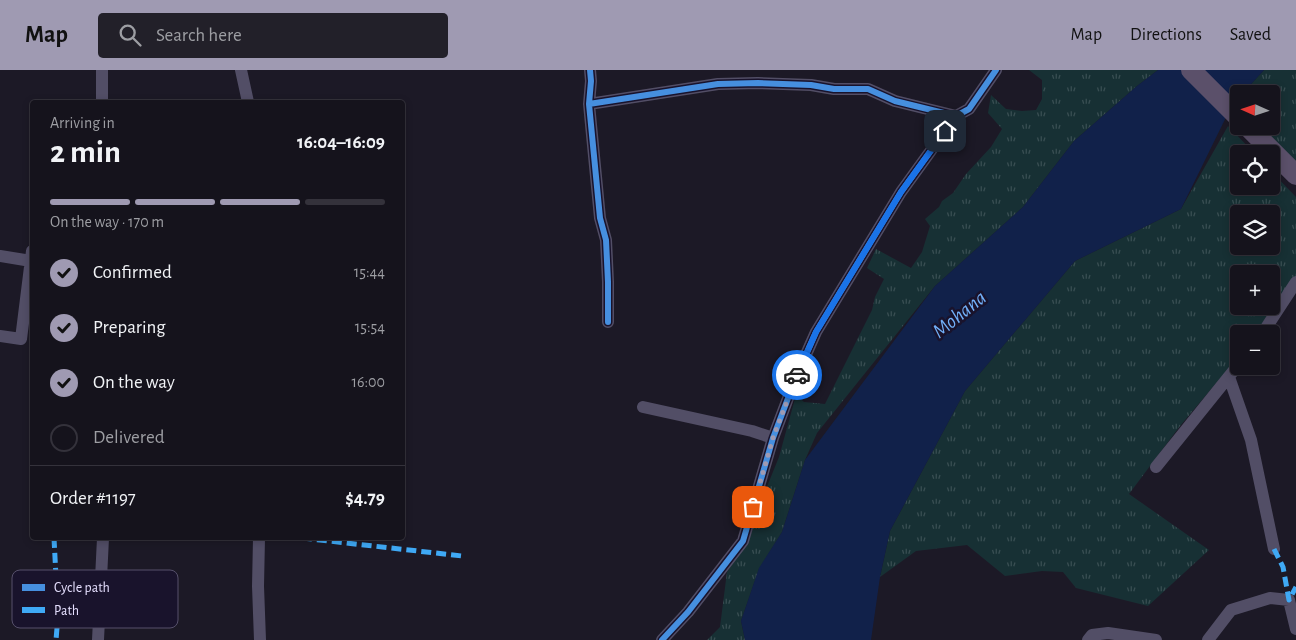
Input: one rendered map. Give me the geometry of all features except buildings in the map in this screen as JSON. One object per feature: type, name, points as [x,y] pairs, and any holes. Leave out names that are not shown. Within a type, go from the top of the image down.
[{"type":"main road","points":[[1191,70],[1230,109]]},
{"type":"main road","points":[[1256,135],[1296,175]]},
{"type":"street","points":[[102,70],[102,100]]},
{"type":"street","points":[[242,70],[248,100]]},
{"type":"street","points":[[590,70],[589,104],[600,218],[606,240],[608,322]]},
{"type":"street","points":[[662,640],[688,612],[743,541],[773,438],[796,377],[816,332],[901,192],[956,116],[969,109],[996,70]]},
{"type":"street","points":[[589,104],[718,84],[758,83],[868,90],[895,100],[956,116]]},
{"type":"street","points":[[0,256],[30,256]]},
{"type":"street","points":[[0,336],[21,339],[30,271]]},
{"type":"street","points":[[1268,325],[1296,282]]},
{"type":"street","points":[[1156,467],[1229,377]]},
{"type":"street","points":[[1229,377],[1250,440],[1274,549]]},
{"type":"street","points":[[644,407],[752,431],[773,438]]},
{"type":"street","points":[[101,570],[103,540]]},
{"type":"street","points":[[259,540],[260,640]]},
{"type":"street","points":[[1208,640],[1231,610],[1270,598],[1289,600],[1296,629]]},
{"type":"street","points":[[1088,640],[1092,635],[1108,633],[1156,640]]},
{"type":"green space","points":[[1029,70],[1158,70],[1074,141],[1023,207],[935,286],[817,433],[805,460],[782,532],[759,569],[741,621],[745,640],[707,640],[720,627],[727,572],[750,537],[762,499],[779,457],[796,395],[804,402],[825,404],[872,310],[875,297],[884,279],[867,268],[876,249],[911,268],[922,252],[930,226],[925,219],[939,207],[942,201],[953,193],[966,174],[991,147],[1002,129],[988,113],[991,95],[1006,109],[1036,110],[1042,99],[1042,80]]},
{"type":"green space","points":[[1264,70],[1296,70],[1296,166],[1280,151],[1280,145],[1274,145],[1263,135],[1280,135],[1280,85],[1250,85]]},
{"type":"green space","points":[[1228,126],[1230,128],[1230,135],[1237,135],[1246,145],[1230,145],[1230,195],[1280,195],[1280,180],[1296,197],[1296,286],[1280,306],[1280,265],[1230,265],[1230,315],[1272,315],[1264,325],[1230,325],[1230,367],[1180,426],[1129,494],[1209,550],[1148,606],[1076,588],[1063,572],[1042,571],[1005,576],[967,545],[916,551],[880,577],[890,531],[965,391],[1075,261],[1181,209]]},
{"type":"water","name":"Mohana","points":[[1158,70],[1264,70],[1250,85],[1230,85],[1230,109],[1181,209],[1075,261],[965,391],[890,531],[880,577],[871,640],[745,640],[741,621],[759,568],[782,532],[805,460],[935,286],[1023,207],[1074,141]]},
{"type":"marked path","points":[[54,540],[56,570]]},
{"type":"marked path","points":[[320,540],[462,556]]},
{"type":"marked path","points":[[1274,549],[1283,567],[1289,600],[1296,587]]},
{"type":"marked path","points":[[56,640],[57,628]]},
{"type":"cycle path","points":[[590,70],[589,104],[600,218],[606,240],[608,322]]},
{"type":"cycle path","points":[[662,640],[688,612],[743,541],[773,438],[796,377],[816,332],[901,192],[956,116],[969,109],[996,70]]},
{"type":"cycle path","points":[[589,104],[718,84],[758,83],[811,85],[834,89],[868,89],[895,101],[956,116]]},
{"type":"way so far","points":[[753,507],[773,438],[797,375]]},
{"type":"route","points":[[797,375],[816,332],[901,192],[945,131]]}]
